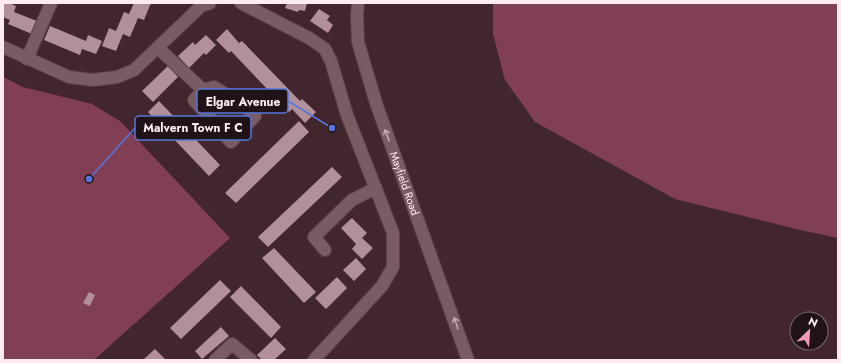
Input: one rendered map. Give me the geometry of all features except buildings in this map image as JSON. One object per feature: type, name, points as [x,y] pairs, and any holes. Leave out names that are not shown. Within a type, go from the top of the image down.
[{"type":"street","points":[[27,59],[51,3]]},
{"type":"street","points":[[3,47],[69,77],[93,80],[117,77],[134,70],[201,6],[210,3]]},
{"type":"street","points":[[241,3],[309,38],[325,49],[331,61],[347,115],[393,234],[393,267],[382,286],[314,360]]},
{"type":"street","name":"Mayfield Road","points":[[358,3],[356,16],[358,42],[376,103],[468,360]]},
{"type":"street","points":[[158,48],[203,90]]},
{"type":"street","points":[[214,87],[245,106],[255,116],[231,142],[194,100],[203,90],[214,87]]},
{"type":"street","points":[[325,250],[314,237],[352,200],[376,188]]},
{"type":"street","points":[[214,360],[232,344],[251,360]]},
{"type":"shaded area","points":[[493,3],[838,3],[838,238],[675,199],[535,122],[505,80],[493,34]]},
{"type":"shaded area","points":[[3,77],[23,87],[92,104],[120,121],[230,238],[94,360],[3,360]]},
{"type":"place","name":"Elgar Avenue","points":[[332,128]]},
{"type":"place","name":"Malvern Town F C","points":[[89,179]]}]
